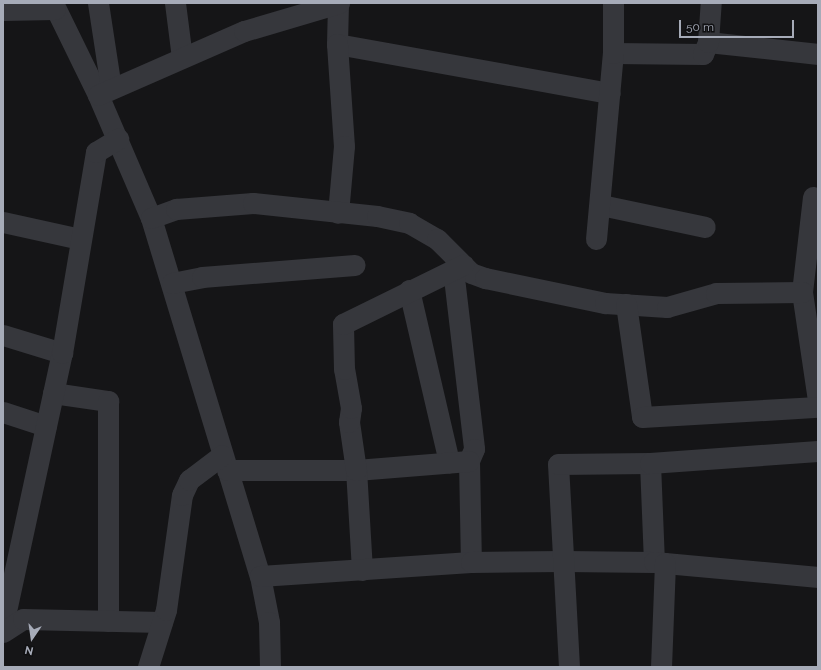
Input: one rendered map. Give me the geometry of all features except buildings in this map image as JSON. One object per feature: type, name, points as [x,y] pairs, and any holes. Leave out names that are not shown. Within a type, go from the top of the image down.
[{"type":"street","points":[[98,3],[104,91],[118,139],[151,218],[172,283],[224,463],[260,576],[269,622],[270,667]]},
{"type":"street","points":[[175,3],[182,58]]},
{"type":"street","points":[[104,91],[244,31],[338,3],[337,44],[343,155],[338,213]]},
{"type":"street","points":[[596,239],[610,93],[614,3]]},
{"type":"street","points":[[613,52],[703,54],[708,42],[710,3]]},
{"type":"street","points":[[3,10],[54,6],[104,91]]},
{"type":"street","points":[[708,42],[818,54]]},
{"type":"street","points":[[337,44],[610,93]]},
{"type":"street","points":[[3,625],[12,544],[46,426],[62,353],[80,239],[96,152],[118,139]]},
{"type":"street","points":[[813,197],[802,292],[818,401]]},
{"type":"street","points":[[151,218],[176,209],[239,203],[338,213],[409,223],[437,239],[458,267],[485,278],[626,304],[667,306],[716,293],[802,292]]},
{"type":"street","points":[[600,205],[705,227]]},
{"type":"street","points":[[3,222],[80,239]]},
{"type":"street","points":[[172,283],[202,277],[355,265]]},
{"type":"street","points":[[362,570],[356,470],[341,331],[352,317],[458,267]]},
{"type":"street","points":[[148,667],[162,622],[182,495],[189,480],[224,463],[356,470],[459,461],[474,450],[458,267]]},
{"type":"street","points":[[409,290],[459,461],[471,562]]},
{"type":"street","points":[[626,304],[637,407],[642,417],[818,407]]},
{"type":"street","points":[[3,335],[62,353]]},
{"type":"street","points":[[53,393],[108,401],[108,621]]},
{"type":"street","points":[[3,412],[46,426]]},
{"type":"street","points":[[569,667],[558,464],[650,463],[818,451]]},
{"type":"street","points":[[650,463],[660,562],[660,667]]},
{"type":"street","points":[[260,576],[471,562],[564,561],[660,562],[818,576]]},
{"type":"street","points":[[3,632],[23,619],[162,622]]}]
